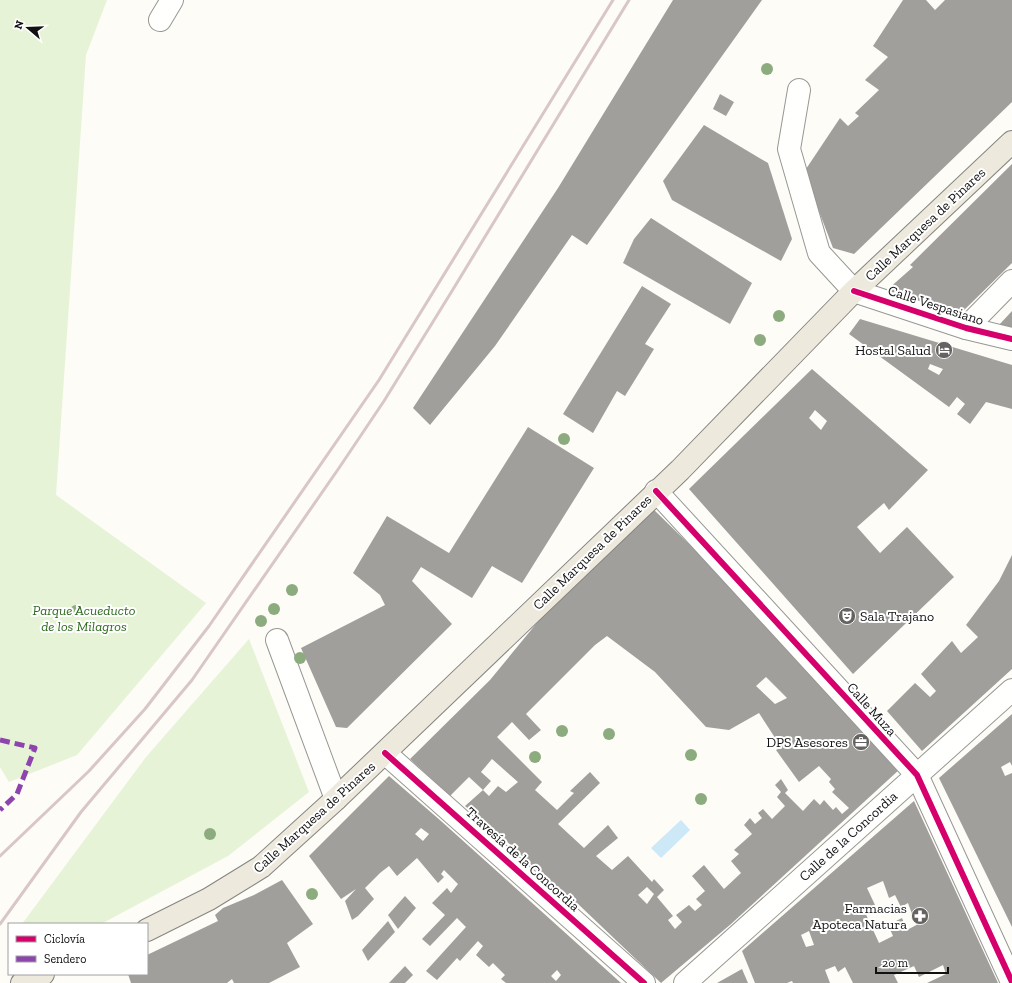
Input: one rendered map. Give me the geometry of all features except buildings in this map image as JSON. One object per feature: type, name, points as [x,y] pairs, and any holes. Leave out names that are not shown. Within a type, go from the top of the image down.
[{"type":"main road","name":"Calle Marquesa de Pinares","points":[[148,930],[209,899],[261,867],[336,799],[656,491],[680,470],[854,291],[1012,142]]},
{"type":"main road","points":[[22,983],[41,975]]},
{"type":"street","points":[[160,20],[172,0]]},
{"type":"street","points":[[800,90],[790,149],[819,253],[854,291]]},
{"type":"street","points":[[966,328],[1012,282]]},
{"type":"street","name":"Calle Vespasiano","points":[[854,291],[966,328],[1012,339]]},
{"type":"street","name":"Calle Muza","points":[[656,491],[916,775],[1012,982]]},
{"type":"street","points":[[277,640],[336,799]]},
{"type":"street","name":"Calle de la Concordia","points":[[685,983],[1012,690]]},
{"type":"street","name":"Travesía de la Concordia","points":[[385,753],[644,983]]},
{"type":"green space","name":"Parque Acueducto de los Milagros","points":[[0,0],[107,0],[86,55],[56,495],[206,603],[77,755],[9,782],[0,767]]},
{"type":"green space","points":[[249,639],[309,792],[228,856],[103,923],[23,923],[146,757]]},
{"type":"water","points":[[681,820],[690,830],[661,858],[651,848]]},
{"type":"railway","points":[[0,856],[89,771],[145,709],[209,626],[379,380],[613,0]]},
{"type":"railway","points":[[0,924],[81,812],[192,680],[339,468],[384,401],[629,0]]},
{"type":"marked path","points":[[0,740],[35,748],[17,794],[0,810]]},
{"type":"cycle path","points":[[854,291],[966,328],[1012,339]]},
{"type":"cycle path","points":[[656,491],[917,775],[1012,982]]},
{"type":"cycle path","points":[[385,753],[644,983]]},
{"type":"place","name":"Hostal Salud","points":[[944,350]]},
{"type":"place","name":"Sala Trajano","points":[[847,616]]},
{"type":"place","name":"DPS Asesores","points":[[861,742]]},
{"type":"place","name":"Farmacias Apoteca Natura","points":[[920,916]]}]
